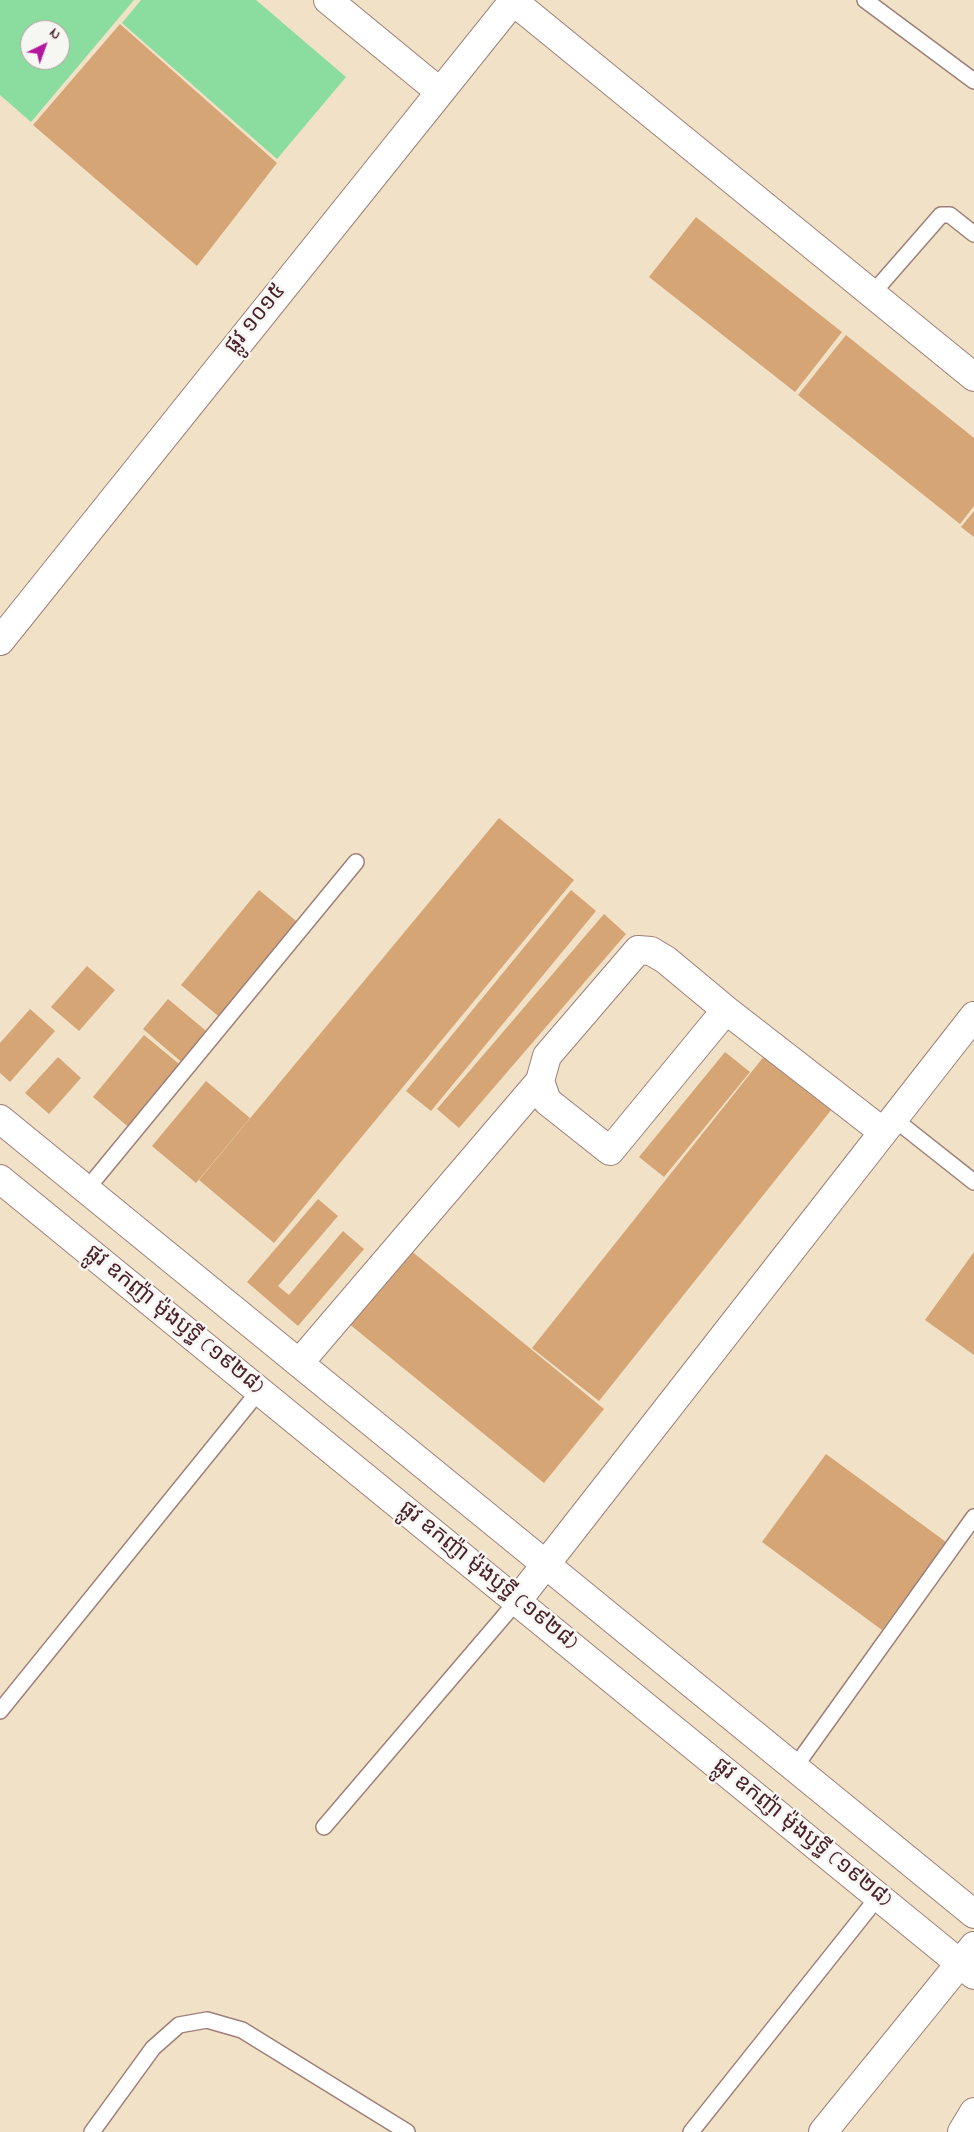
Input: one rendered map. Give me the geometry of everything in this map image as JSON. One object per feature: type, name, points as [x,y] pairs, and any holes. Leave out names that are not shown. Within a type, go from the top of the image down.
[{"type":"street","points":[[328,0],[440,92]]},
{"type":"street","points":[[514,1],[974,377]]},
{"type":"street","name":"ផ្លូវ ១០១៥","points":[[0,641],[514,1]]},
{"type":"street","points":[[300,1362],[540,1081],[547,1056],[638,950],[651,951],[666,960],[726,1010],[888,1125]]},
{"type":"street","points":[[540,1081],[547,1101],[610,1152],[726,1010]]},
{"type":"street","points":[[517,1601],[974,1016]]},
{"type":"street","points":[[0,1119],[974,1914]]},
{"type":"street","name":"ផ្លូវ ឧកញ៉ា ម៉ុងឫទ្ធី (១៩២៨)","points":[[0,1179],[878,1897],[969,1962]]},
{"type":"street","points":[[823,2132],[969,1962]]},
{"type":"street","points":[[962,2132],[974,2112]]},
{"type":"lane","points":[[865,0],[974,81]]},
{"type":"lane","points":[[872,294],[941,215],[950,215],[974,234]]},
{"type":"lane","points":[[86,1190],[356,862]]},
{"type":"lane","points":[[888,1125],[974,1182]]},
{"type":"lane","points":[[0,1711],[259,1391]]},
{"type":"lane","points":[[795,1767],[974,1517]]},
{"type":"lane","points":[[324,1826],[517,1601]]},
{"type":"lane","points":[[691,2132],[878,1897]]},
{"type":"lane","points":[[92,2132],[153,2048],[179,2025],[207,2020],[242,2030],[407,2132]]},
{"type":"green space","points":[[0,0],[134,0],[31,122],[0,95]]},
{"type":"green space","points":[[141,0],[256,0],[346,77],[277,159],[122,23]]},
{"type":"building","points":[[120,24],[277,163],[197,266],[33,125]]},
{"type":"building","points":[[696,217],[842,332],[795,392],[649,277]]},
{"type":"building","points":[[846,335],[974,438],[974,506],[960,524],[798,395]]},
{"type":"building","points":[[974,511],[974,537],[961,527]]},
{"type":"building","points":[[499,818],[574,880],[274,1243],[199,1180]]},
{"type":"building","points":[[259,890],[301,925],[223,1020],[181,985]]},
{"type":"building","points":[[571,890],[596,911],[431,1111],[406,1091]]},
{"type":"building","points":[[604,914],[626,934],[459,1128],[437,1109]]},
{"type":"building","points":[[87,966],[115,990],[79,1031],[51,1007]]},
{"type":"building","points":[[168,999],[211,1035],[185,1065],[143,1029]]},
{"type":"building","points":[[30,1009],[55,1031],[10,1082],[0,1073],[0,1043]]},
{"type":"building","points":[[144,1035],[184,1068],[132,1130],[93,1097]]},
{"type":"building","points":[[725,1052],[750,1072],[664,1177],[639,1157]]},
{"type":"building","points":[[765,1055],[832,1109],[599,1401],[532,1348]]},
{"type":"building","points":[[58,1057],[81,1078],[49,1114],[25,1093]]},
{"type":"building","points":[[206,1081],[250,1118],[196,1183],[152,1146]]},
{"type":"building","points":[[318,1199],[338,1216],[278,1286],[289,1295],[343,1231],[364,1249],[298,1326],[247,1282]]},
{"type":"building","points":[[409,1249],[604,1409],[544,1483],[348,1323]]},
{"type":"building","points":[[974,1252],[974,1355],[925,1320]]},
{"type":"building","points":[[826,1454],[946,1542],[882,1630],[762,1542]]}]
